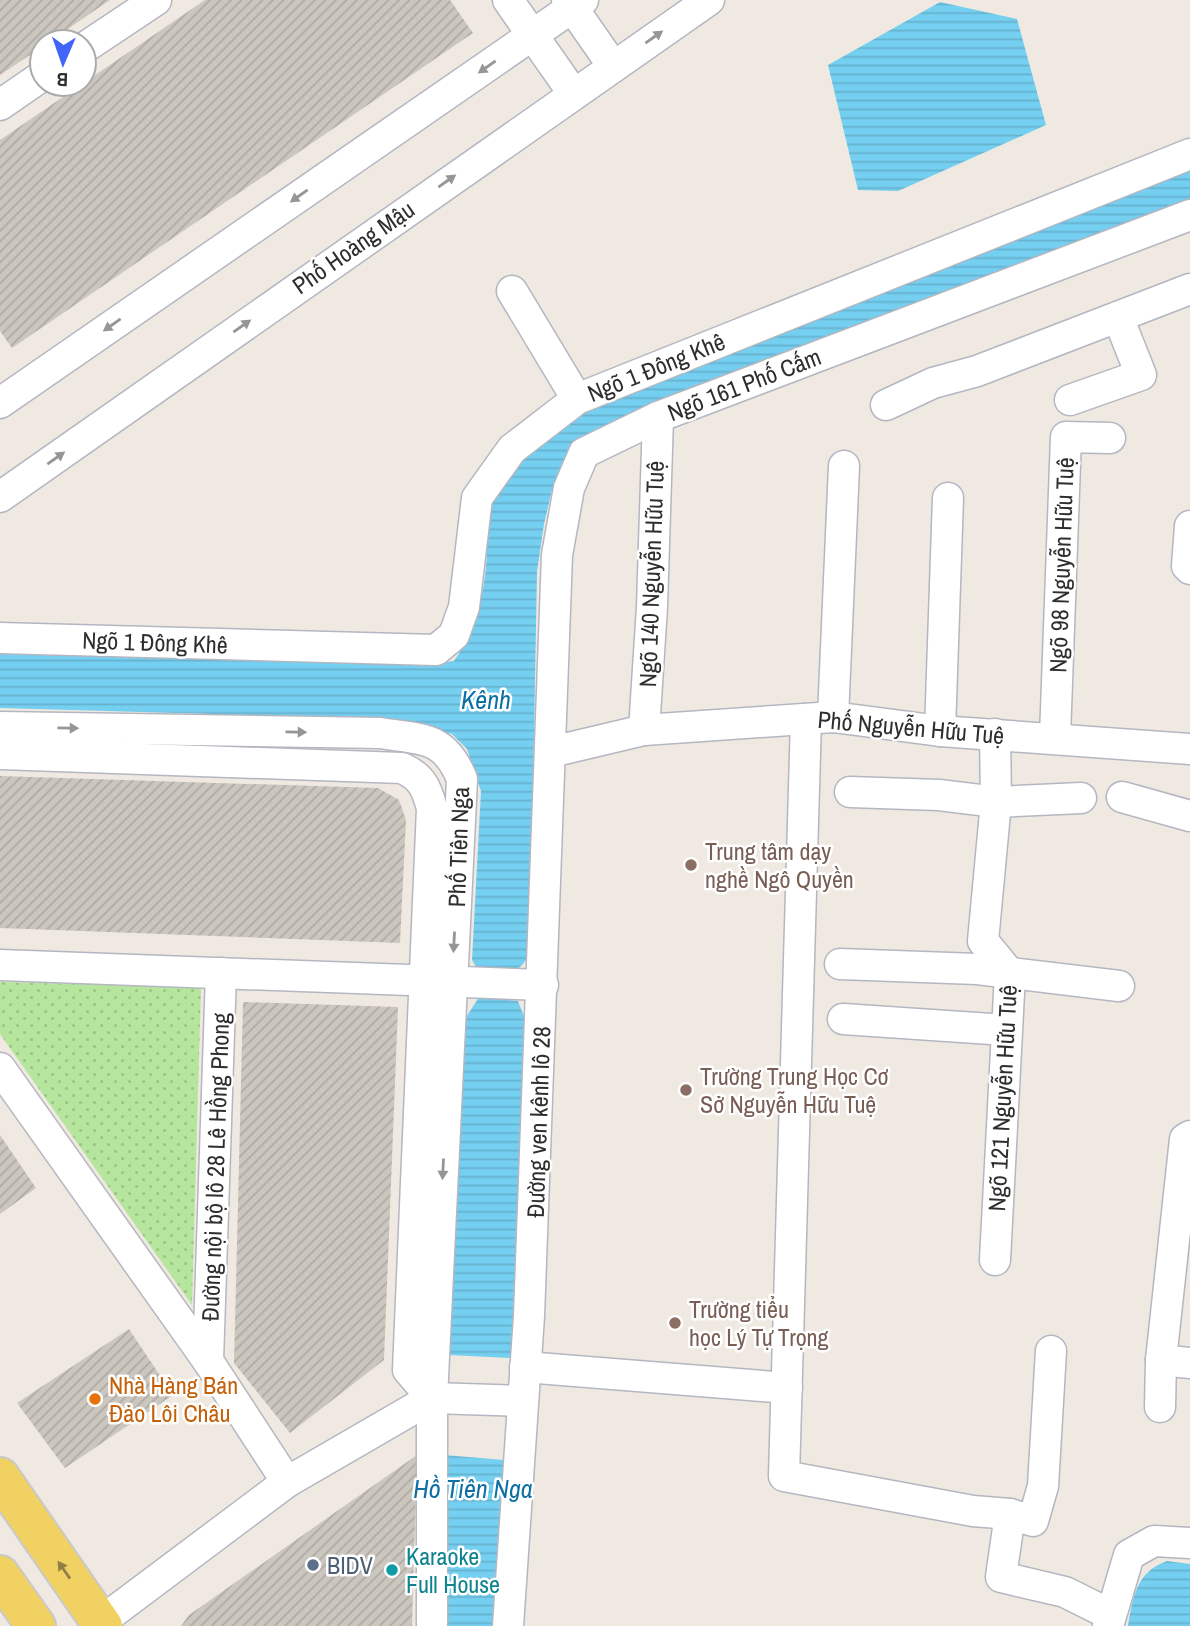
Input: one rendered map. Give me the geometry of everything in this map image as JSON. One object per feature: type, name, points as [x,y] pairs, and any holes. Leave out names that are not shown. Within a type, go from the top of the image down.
[{"type":"main road","points":[[0,1478],[99,1625]]},
{"type":"main road","points":[[0,1575],[36,1626]]},
{"type":"street","points":[[98,39],[156,0]]},
{"type":"street","points":[[508,0],[573,93]]},
{"type":"street","name":"Phố Hoàng Mậu","points":[[0,497],[709,0]]},
{"type":"street","points":[[2,398],[532,35],[574,3],[613,66]]},
{"type":"street","points":[[0,105],[28,86]]},
{"type":"street","name":"Ngõ 1 Đông Khê","points":[[0,638],[436,650],[454,635],[464,607],[477,498],[512,449],[577,399],[1190,153]]},
{"type":"street","name":"Ngõ 161 Phố Cấm","points":[[551,751],[557,555],[569,488],[584,453],[657,417],[1190,215]]},
{"type":"street","points":[[886,405],[933,383],[977,371],[1190,289]]},
{"type":"street","points":[[512,292],[577,399]]},
{"type":"street","points":[[1070,400],[1141,375],[1118,317]]},
{"type":"street","name":"Ngõ 140 Nguyễn Hữu Tuệ","points":[[644,730],[652,607],[657,417]]},
{"type":"street","name":"Ngõ 98 Nguyễn Hữu Tuệ","points":[[1055,737],[1066,437],[1110,438]]},
{"type":"street","points":[[844,466],[819,718],[784,1476],[973,1511],[1010,1514],[1033,1521],[1043,1486],[1051,1351]]},
{"type":"street","points":[[940,731],[948,498]]},
{"type":"street","points":[[1190,526],[1187,566],[1190,569]]},
{"type":"street","name":"Phố Nguyễn Hữu Tuệ","points":[[551,751],[644,730],[819,718],[940,731],[1055,737],[1190,749]]},
{"type":"street","name":"Phố Tiên Nga","points":[[0,727],[380,733],[432,742],[452,755],[461,779],[438,982]]},
{"type":"street","name":"Ngõ 121 Nguyễn Hữu Tuệ","points":[[995,734],[996,802],[983,941],[1010,974],[995,1260]]},
{"type":"street","name":"Đường ven kênh lô 28","points":[[508,1626],[517,1401],[525,1367],[544,985],[551,751]]},
{"type":"street","name":"Phố Tiên Nga","points":[[0,754],[379,766],[402,768],[417,775],[426,788],[432,808],[438,982],[442,1399],[432,1626]]},
{"type":"street","points":[[850,792],[939,795],[996,802],[1081,798]]},
{"type":"street","points":[[1122,797],[1190,816]]},
{"type":"street","points":[[840,964],[976,969],[1119,986]]},
{"type":"street","points":[[0,965],[544,985]]},
{"type":"street","name":"Đường nội bộ lô 28 Lê Hồng Phong","points":[[208,1361],[221,974]]},
{"type":"street","points":[[843,1018],[1006,1030]]},
{"type":"street","name":"Đường nội bộ lô 28 Lê Hồng Phong","points":[[0,1068],[208,1361],[287,1482]]},
{"type":"street","points":[[1160,1406],[1175,1361],[1185,1139],[1190,1136]]},
{"type":"street","points":[[525,1367],[787,1388]]},
{"type":"street","points":[[99,1625],[287,1482],[442,1399],[517,1401]]},
{"type":"street","points":[[1010,1514],[1001,1577],[1065,1592],[1109,1620],[1129,1555],[1154,1541],[1190,1543]]},
{"type":"green space","points":[[0,982],[201,987],[192,1305],[0,1034]]},
{"type":"water","points":[[940,2],[1017,19],[1046,125],[898,191],[858,190],[828,65]]},
{"type":"water","name":"Kênh","points":[[1190,169],[1190,223],[619,446],[576,467],[552,490],[537,572],[530,952],[516,970],[503,973],[479,972],[472,960],[481,791],[467,749],[452,734],[388,719],[0,708],[0,654],[427,665],[454,661],[469,635],[479,607],[485,578],[486,511],[489,500],[517,461],[579,410]]},
{"type":"water","points":[[479,997],[518,1001],[527,1024],[512,1358],[449,1355],[463,1022]]},
{"type":"water","name":"Hồ Tiên Nga","points":[[444,1455],[504,1460],[494,1626],[445,1626]]},
{"type":"water","points":[[1167,1561],[1190,1564],[1190,1626],[1128,1626],[1134,1596],[1142,1579]]},
{"type":"building","points":[[0,0],[110,0],[69,28],[28,28],[28,56],[0,75]]},
{"type":"building","points":[[205,0],[450,0],[473,33],[12,348],[0,331],[0,140],[62,98],[98,98],[98,73]]},
{"type":"building","points":[[0,776],[378,788],[399,800],[406,820],[400,943],[0,928]]},
{"type":"building","points":[[243,1002],[398,1007],[384,1360],[290,1433],[234,1363]]},
{"type":"building","points":[[0,1135],[36,1188],[0,1214]]},
{"type":"building","name":"Nhà Hàng Bán Đảo Lôi Châu","points":[[129,1329],[173,1395],[65,1468],[17,1403]]},
{"type":"building","name":"BIDV","points":[[417,1455],[412,1626],[181,1626],[189,1615]]},
{"type":"place","name":"Trung tâm dạy nghề Ngô Quyền","points":[[691,865]]},
{"type":"place","name":"Trường Trung Học Cơ Sở Nguyễn Hữu Tuệ","points":[[686,1090]]},
{"type":"place","name":"Trường tiểu học Lý Tự Trọng","points":[[675,1323]]},
{"type":"place","name":"Nhà Hàng Bán Đảo Lôi Châu","points":[[95,1399]]},
{"type":"place","name":"BIDV","points":[[313,1565]]},
{"type":"place","name":"Karaoke Full House","points":[[392,1570]]}]
